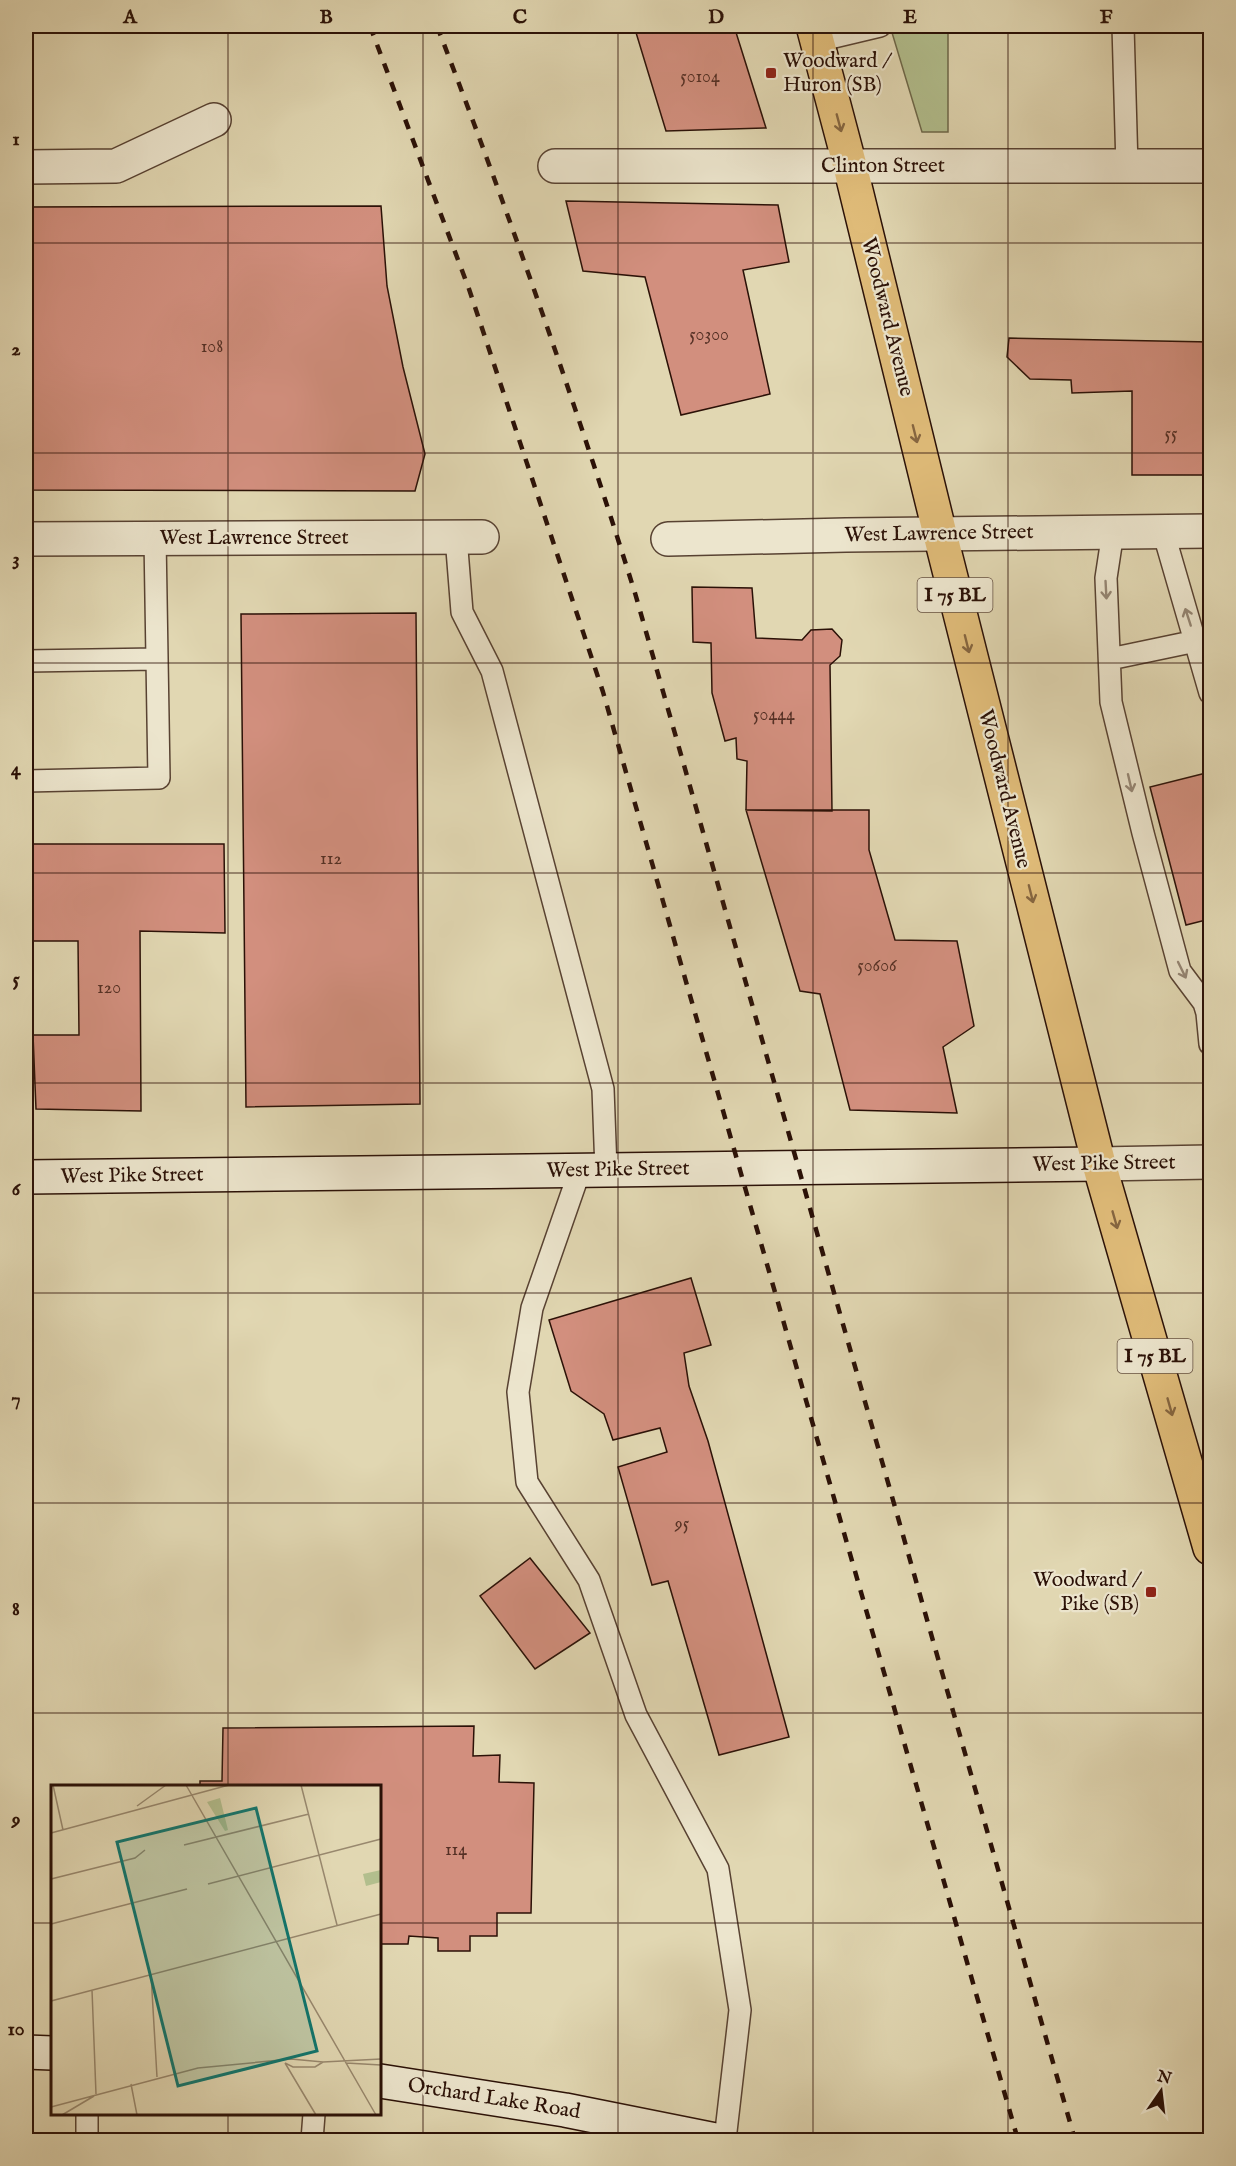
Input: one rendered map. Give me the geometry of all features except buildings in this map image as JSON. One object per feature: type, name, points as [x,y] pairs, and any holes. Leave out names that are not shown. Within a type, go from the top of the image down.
[{"type":"main road","name":"Woodward Avenue","points":[[815,33],[1099,1164],[1210,1548]]},
{"type":"street","points":[[26,167],[116,166],[214,120]]},
{"type":"street","name":"Clinton Street","points":[[555,166],[1210,166]]},
{"type":"street","name":"West Lawrence Street","points":[[668,540],[1210,531]]},
{"type":"street","name":"West Lawrence Street","points":[[26,539],[469,537]]},
{"type":"street","name":"West Pike Street","points":[[26,1177],[1210,1162]]},
{"type":"street","points":[[26,2052],[51,2053]]},
{"type":"street","name":"Orchard Lake Road","points":[[381,2081],[566,2110],[715,2140]]},
{"type":"lane","points":[[815,33],[880,26]]},
{"type":"lane","points":[[1123,26],[1127,167]]},
{"type":"lane","points":[[1163,531],[1210,693]]},
{"type":"lane","points":[[1113,532],[1106,578],[1111,702],[1180,971],[1209,1012],[1210,1044]]},
{"type":"lane","points":[[469,537],[462,612],[492,671],[603,1089],[593,1170],[532,1308],[518,1392],[527,1482],[589,1581],[636,1715],[718,1869],[740,2010],[725,2140]]},
{"type":"lane","points":[[26,781],[159,778],[155,538]]},
{"type":"lane","points":[[1110,659],[1196,641]]},
{"type":"lane","points":[[26,661],[157,659]]},
{"type":"lane","points":[[87,2115],[87,2140]]},
{"type":"lane","points":[[312,2140],[314,2115]]},
{"type":"green space","points":[[890,26],[948,26],[948,132],[922,132]]},
{"type":"railway","points":[[370,26],[469,289],[603,692],[1018,2140]]},
{"type":"railway","points":[[437,26],[540,308],[635,593],[1075,2140]]},
{"type":"place","name":"Woodward / Huron (SB)","points":[[771,73]]},
{"type":"place","name":"Woodward / Pike (SB)","points":[[1151,1592]]}]
